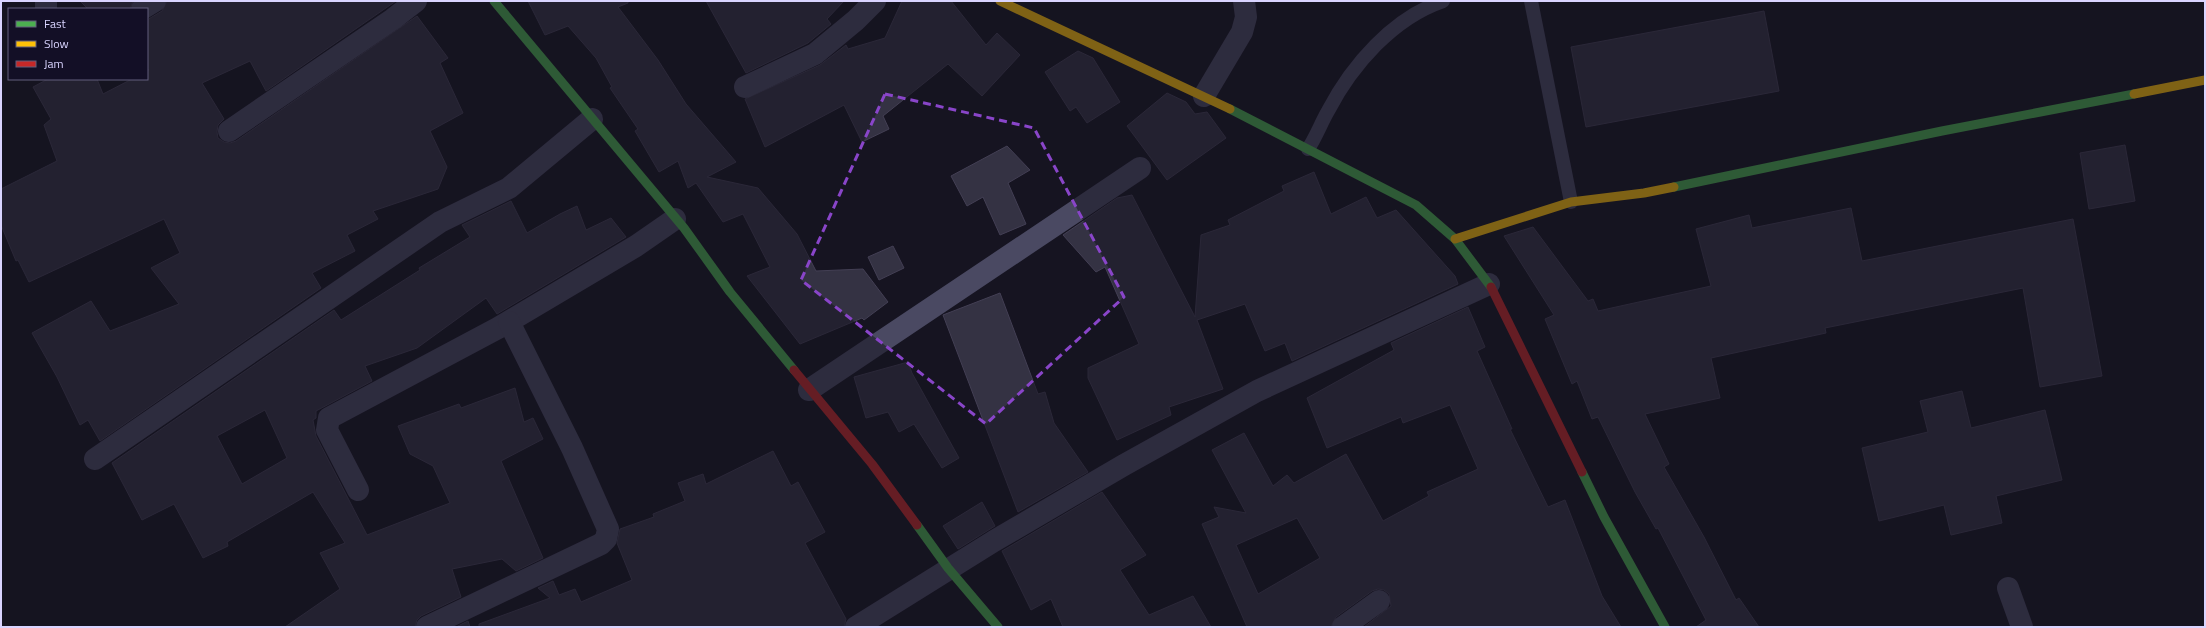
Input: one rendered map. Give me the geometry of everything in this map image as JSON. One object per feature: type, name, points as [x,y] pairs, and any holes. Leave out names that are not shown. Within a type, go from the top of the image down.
[{"type":"street","points":[[144,8],[155,1]]},
{"type":"street","points":[[229,131],[393,19],[416,1]]},
{"type":"street","points":[[494,1],[586,125],[667,225],[730,292],[809,390],[872,464],[944,572],[998,627]]},
{"type":"street","points":[[745,88],[815,54],[856,20],[875,1]]},
{"type":"street","points":[[1000,1],[1208,90],[1311,144],[1416,204],[1455,239],[1489,284],[1604,517],[1665,627]]},
{"type":"street","points":[[1208,90],[1242,32],[1246,17],[1244,1]]},
{"type":"street","points":[[1455,239],[1571,202],[1644,193],[1942,131],[2205,80]]},
{"type":"street","points":[[95,458],[440,222],[509,188],[561,143],[586,125]]},
{"type":"street","points":[[809,390],[1140,168]]},
{"type":"street","points":[[358,490],[327,430],[330,418],[509,322],[636,246],[667,225]]},
{"type":"street","points":[[856,627],[944,572],[1124,465],[1257,391],[1489,284]]},
{"type":"street","points":[[427,627],[601,544],[606,539],[608,529],[572,448],[509,322]]},
{"type":"street","points":[[2008,588],[2022,627]]},
{"type":"street","points":[[1342,627],[1379,602]]},
{"type":"lane","points":[[1311,144],[1328,111],[1356,67],[1416,6],[1443,1]]},
{"type":"lane","points":[[1531,1],[1571,202]]},
{"type":"highlighted area","points":[[885,94],[1034,128],[1124,297],[986,424],[801,280]]},
{"type":"building","points":[[80,1],[133,1],[130,8],[87,8]]},
{"type":"building","points":[[167,1],[396,1],[266,91],[250,61],[202,83],[224,119],[218,125],[217,132],[218,138],[224,142],[230,143],[236,141],[417,16],[448,58],[440,63],[463,113],[430,131],[447,167],[438,189],[373,211],[378,219],[347,235],[355,251],[312,273],[321,288],[100,441],[88,420],[80,425],[57,377],[32,333],[91,301],[110,331],[179,304],[151,268],[180,253],[164,219],[29,282],[18,260],[16,261],[1,225],[1,189],[57,161],[44,125],[51,119],[33,87],[46,80],[97,80],[103,94],[130,80],[148,80],[148,19],[162,11]]},
{"type":"building","points":[[528,1],[628,1],[628,3],[618,7],[658,60],[686,104],[736,162],[707,177],[758,188],[797,234],[816,271],[863,269],[888,302],[864,320],[862,318],[800,344],[747,276],[770,267],[743,214],[723,222],[696,183],[688,188],[678,161],[659,172],[635,131],[638,129],[610,88],[612,87],[596,58],[568,26],[545,35]]},
{"type":"building","points":[[706,1],[844,1],[827,19],[831,24],[808,43],[746,73]]},
{"type":"building","points":[[902,1],[951,1],[986,45],[997,33],[1020,55],[982,96],[948,64],[883,116],[889,129],[862,142],[844,105],[765,147],[745,99],[820,65],[846,45],[848,49],[885,38]]},
{"type":"building","points":[[1764,11],[1779,91],[1586,127],[1571,47]]},
{"type":"building","points":[[1078,51],[1093,58],[1120,102],[1087,123],[1076,107],[1070,111],[1045,72]]},
{"type":"building","points":[[1167,93],[1186,102],[1195,114],[1207,112],[1226,138],[1167,180],[1127,126]]},
{"type":"building","points":[[2125,145],[2135,201],[2089,209],[2080,153]]},
{"type":"building","points":[[1007,146],[1030,170],[1008,183],[1026,224],[1000,235],[983,197],[967,206],[951,176]]},
{"type":"building","points":[[1314,172],[1331,214],[1366,197],[1377,218],[1396,210],[1455,276],[1458,284],[1292,361],[1285,343],[1265,351],[1245,304],[1197,320],[1223,389],[1169,407],[1171,415],[1117,440],[1088,378],[1088,368],[1139,344],[1105,267],[1096,272],[1063,235],[1117,198],[1132,195],[1195,317],[1201,235],[1230,225],[1228,220],[1284,191],[1282,186]]},
{"type":"building","points":[[511,201],[527,233],[577,206],[586,230],[611,218],[626,237],[497,314],[486,298],[417,348],[365,366],[372,381],[316,411],[316,418],[313,420],[316,436],[367,535],[450,503],[433,466],[410,454],[398,426],[459,404],[461,408],[515,388],[524,422],[533,418],[543,439],[501,461],[543,558],[516,571],[502,559],[452,569],[461,597],[421,616],[417,620],[415,627],[285,627],[340,589],[320,553],[345,543],[313,492],[227,542],[228,546],[203,558],[174,504],[142,520],[112,463],[334,310],[341,320],[420,270],[419,268],[470,237],[462,225]],"holes":[[[265,410],[287,458],[242,484],[217,436]]]},
{"type":"building","points":[[1851,208],[1862,261],[2073,219],[2102,376],[2040,387],[2023,288],[1825,328],[1826,333],[1711,358],[1720,398],[1645,414],[1669,464],[1664,467],[1704,537],[1736,600],[1739,598],[1759,627],[1696,627],[1706,620],[1658,528],[1656,529],[1635,492],[1598,417],[1592,419],[1577,381],[1572,384],[1545,319],[1554,315],[1504,236],[1533,227],[1588,301],[1593,299],[1598,311],[1711,286],[1696,229],[1749,215],[1752,228]]},
{"type":"building","points":[[893,246],[904,268],[879,280],[868,257]]},
{"type":"building","points":[[1000,293],[1038,394],[1045,392],[1054,423],[1088,472],[1018,512],[943,315]]},
{"type":"building","points":[[1468,307],[1485,347],[1477,351],[1512,429],[1510,429],[1548,507],[1565,500],[1602,596],[1621,627],[1364,627],[1391,606],[1389,594],[1384,590],[1378,589],[1372,591],[1336,617],[1331,627],[1247,627],[1202,524],[1219,517],[1214,507],[1246,513],[1212,450],[1244,433],[1273,486],[1287,475],[1294,483],[1346,454],[1383,521],[1429,496],[1427,492],[1478,469],[1450,405],[1403,423],[1401,417],[1327,448],[1307,398],[1394,350],[1391,343]],"holes":[[[1297,518],[1320,558],[1258,594],[1236,545]]]},
{"type":"building","points":[[908,362],[912,373],[959,458],[942,468],[914,424],[899,432],[888,412],[866,418],[854,377]]},
{"type":"building","points":[[1962,391],[1971,428],[2045,410],[2062,480],[1996,496],[2002,523],[1951,535],[1944,505],[1879,521],[1862,448],[1928,432],[1920,401]]},
{"type":"building","points":[[773,451],[791,486],[798,482],[825,532],[805,543],[846,619],[844,627],[479,627],[479,624],[550,598],[538,588],[553,581],[559,595],[575,589],[581,602],[632,580],[617,543],[620,529],[654,517],[653,514],[685,501],[678,483],[703,474],[706,484]]},
{"type":"building","points":[[1102,492],[1146,555],[1120,570],[1149,615],[1193,596],[1211,627],[1063,627],[1051,599],[1031,610],[1002,551]]},
{"type":"building","points":[[982,502],[995,526],[958,549],[943,526]]},
{"type":"building","points":[[468,621],[470,627],[456,627]]},
{"type":"traffic: fast","points":[[494,1],[684,228],[730,292],[794,370]]},
{"type":"traffic: fast","points":[[1674,187],[1942,131],[2134,94]]},
{"type":"traffic: fast","points":[[1230,109],[1416,205],[1455,239],[1491,287]]},
{"type":"traffic: fast","points":[[1582,472],[1604,517],[1665,627]]},
{"type":"traffic: fast","points":[[917,525],[948,568],[998,627]]},
{"type":"traffic: slow","points":[[1000,1],[1230,109]]},
{"type":"traffic: slow","points":[[2134,94],[2205,80]]},
{"type":"traffic: slow","points":[[1455,239],[1571,202],[1644,193],[1674,187]]},
{"type":"traffic: jam","points":[[1491,287],[1582,472]]},
{"type":"traffic: jam","points":[[794,370],[872,464],[917,525]]}]
